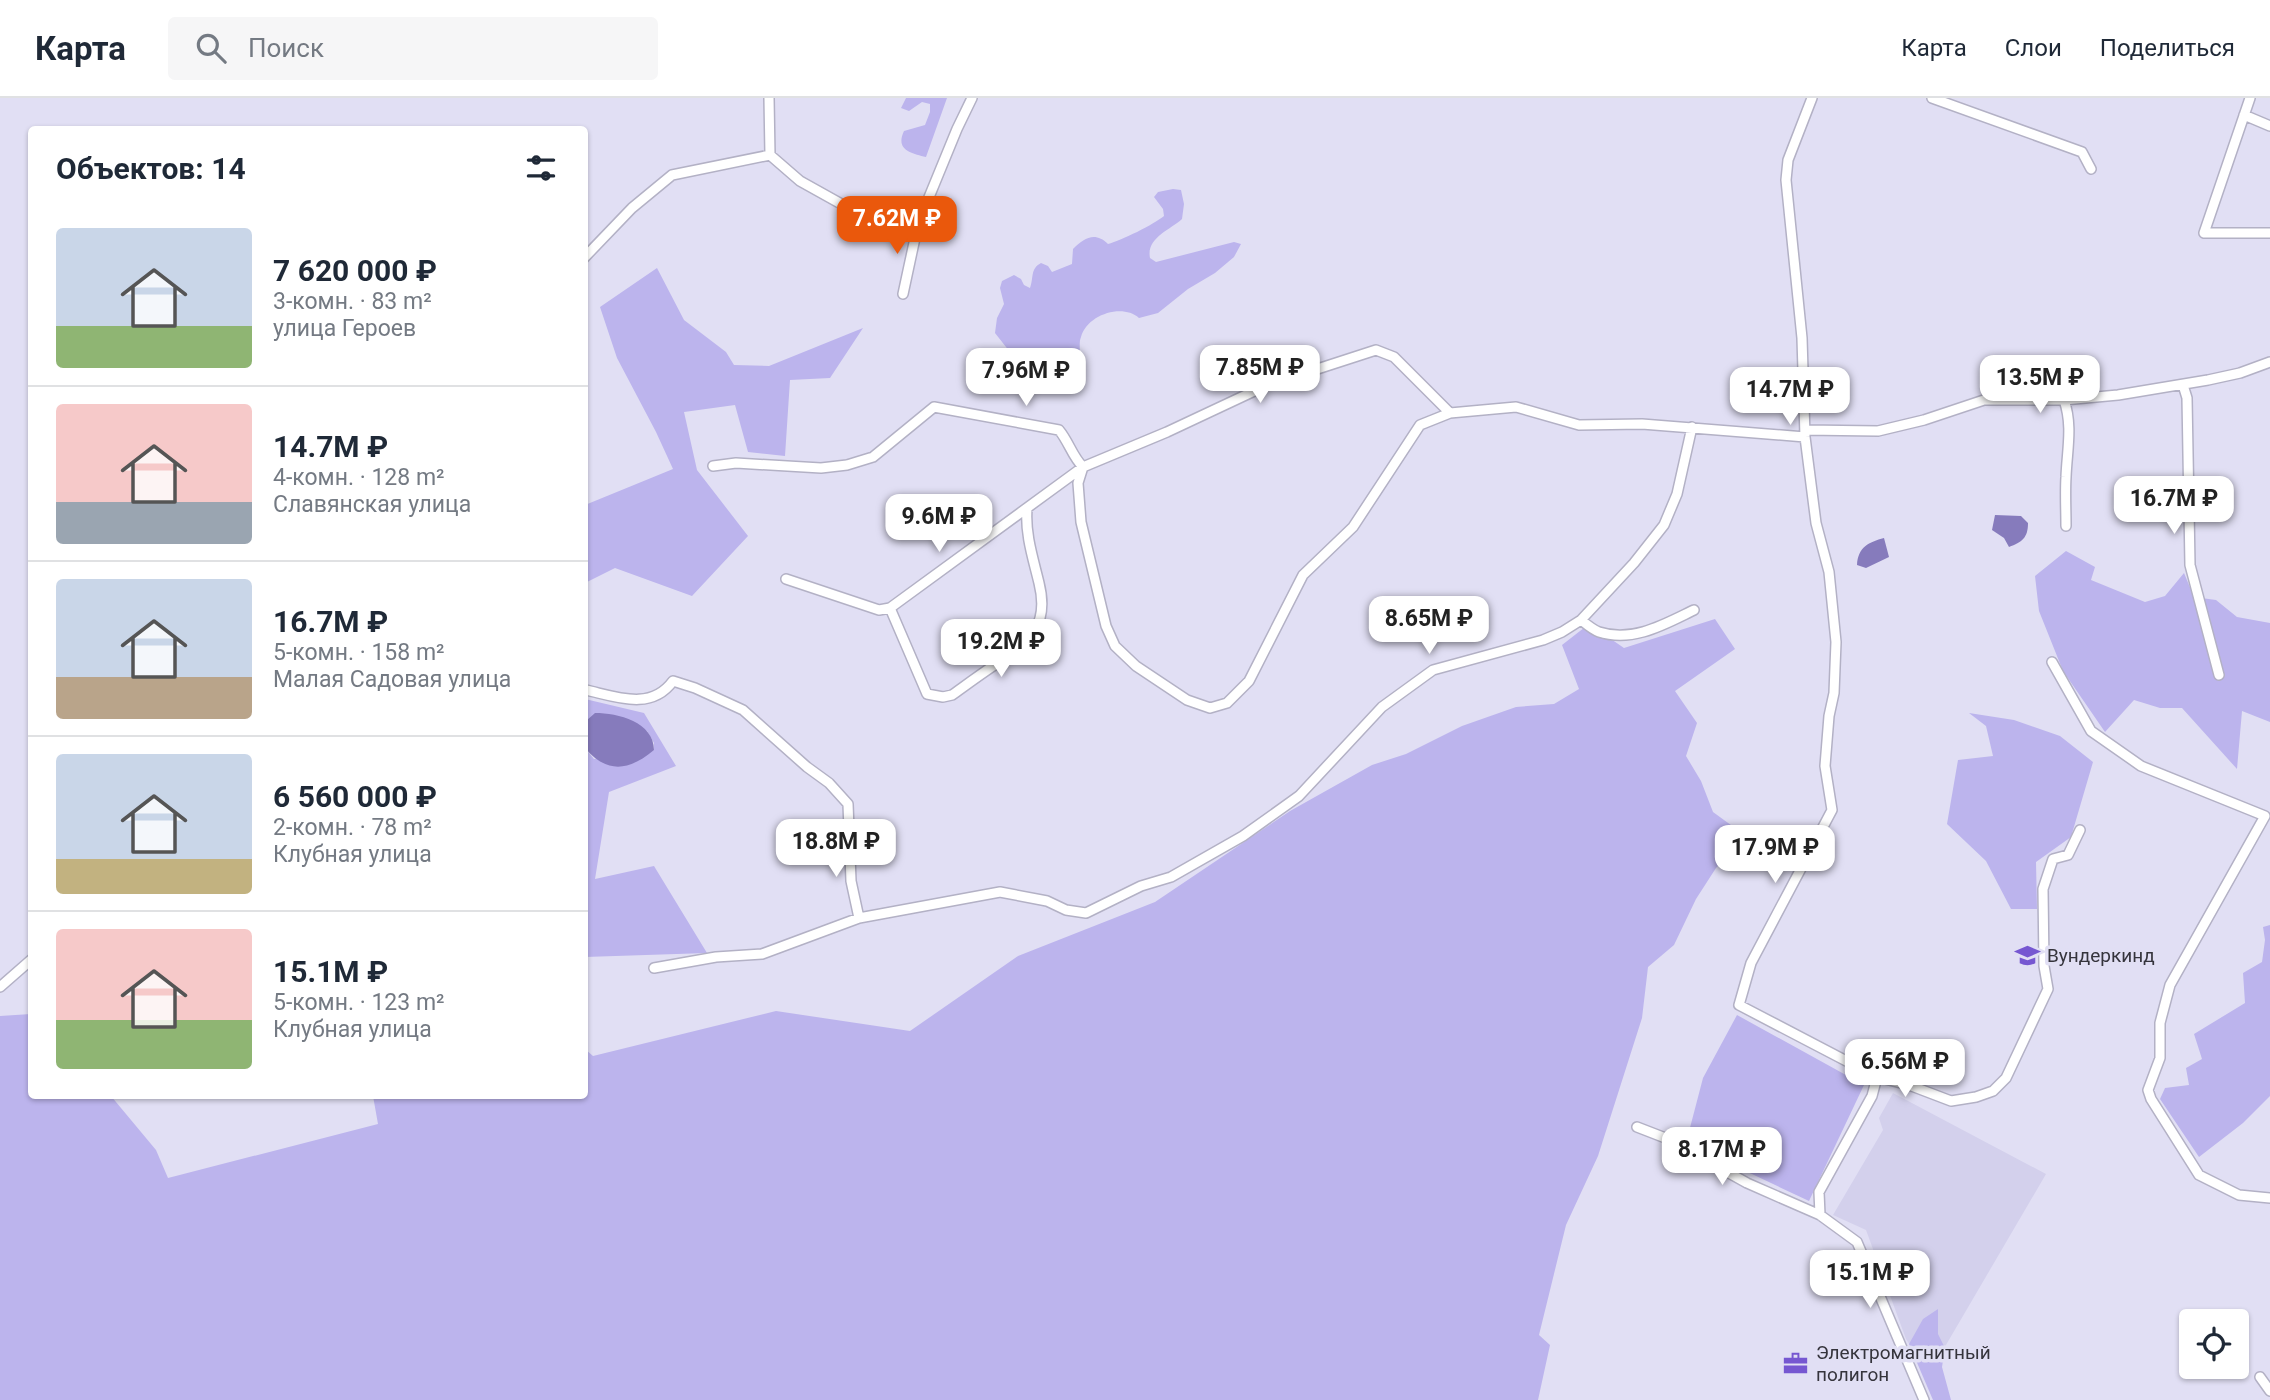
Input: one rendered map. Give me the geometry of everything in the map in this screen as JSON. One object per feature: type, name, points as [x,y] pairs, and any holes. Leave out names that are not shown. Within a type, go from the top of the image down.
[{"type":"street","points":[[769,98],[770,155],[800,181],[861,215],[918,224]]},
{"type":"street","points":[[903,294],[918,224],[972,98]]},
{"type":"street","points":[[1812,98],[1788,160],[1786,180],[1802,338],[1805,433],[1816,523],[1829,572],[1836,642],[1825,766],[1832,810],[1751,962],[1739,1005],[1877,1077],[1909,1085],[1951,1101],[1993,1091],[2006,1078],[2048,989],[2044,966],[2043,889],[2053,859],[2068,855],[2080,830]]},
{"type":"street","points":[[1932,98],[2082,152],[2091,169]]},
{"type":"street","points":[[2250,98],[2204,233],[2270,233]]},
{"type":"street","points":[[2244,115],[2270,126]]},
{"type":"street","points":[[588,254],[632,208],[672,175],[770,155]]},
{"type":"street","points":[[786,579],[879,610],[890,608],[1083,467],[1167,432],[1265,386],[1376,350],[1394,357],[1450,413]]},
{"type":"street","points":[[1083,467],[1079,483],[1080,508],[1098,595],[1106,626],[1115,646],[1136,666],[1187,700],[1210,708],[1227,703],[1249,681],[1303,575],[1353,527],[1420,425],[1450,413],[1516,407],[1579,425],[1642,424],[1805,433],[1878,431],[1924,420],[1984,400],[2064,400],[2118,396],[2240,373],[2270,362]]},
{"type":"street","points":[[2183,385],[2187,398],[2190,565],[2220,676]]},
{"type":"street","points":[[2064,400],[2069,414],[2070,435],[2066,476],[2066,526]]},
{"type":"street","points":[[713,466],[736,463],[821,468],[847,465],[873,457],[934,407],[1059,430],[1067,439],[1075,459],[1083,467]]},
{"type":"street","points":[[654,968],[716,957],[762,954],[859,918],[1000,892],[1047,901],[1066,910],[1086,913],[1141,886],[1171,877],[1243,836],[1299,796],[1382,707],[1433,670],[1543,640],[1563,632],[1581,620],[1634,563],[1664,525],[1677,494],[1692,428]]},
{"type":"street","points":[[890,608],[927,694],[943,697],[952,695],[1021,646],[1035,632],[1041,616],[1043,598],[1026,527],[1027,509]]},
{"type":"street","points":[[1581,620],[1598,632],[1625,635],[1650,631],[1694,610]]},
{"type":"street","points":[[2052,662],[2091,732],[2141,766],[2268,817],[2170,985],[2160,1023],[2160,1058],[2148,1090],[2199,1175],[2239,1195],[2270,1198]]},
{"type":"street","points":[[588,691],[649,700],[664,693],[673,681],[743,710],[807,767],[830,783],[848,804],[851,881],[859,918]]},
{"type":"street","points":[[0,987],[28,962]]},
{"type":"street","points":[[1820,1215],[1819,1192],[1872,1096],[1877,1077]]},
{"type":"street","points":[[1637,1127],[1668,1139],[1747,1183],[1820,1215],[1857,1242],[1924,1400]]},
{"type":"street","points":[[2260,1377],[2270,1391]]},
{"type":"shaded area","points":[[906,98],[947,98],[926,157],[906,150],[902,137],[904,131],[925,125],[930,104],[922,102],[909,111],[901,108]]},
{"type":"shaded area","points":[[1181,190],[1184,204],[1182,219],[1155,240],[1150,258],[1156,262],[1234,242],[1241,244],[1234,257],[1158,313],[1139,318],[1124,312],[1115,312],[1098,317],[1085,329],[1075,360],[1049,377],[1034,379],[1028,375],[995,333],[997,318],[1004,304],[1000,288],[1002,281],[1014,275],[1030,288],[1038,265],[1041,263],[1048,266],[1052,272],[1072,264],[1073,249],[1085,239],[1099,238],[1108,244],[1145,228],[1164,216],[1163,209],[1154,197],[1158,192]]},
{"type":"shaded area","points":[[657,268],[684,320],[726,352],[734,365],[769,366],[863,328],[830,378],[790,380],[785,456],[748,452],[735,405],[684,412],[697,470],[748,536],[692,596],[615,568],[588,582],[588,504],[673,469],[617,358],[600,307]]},
{"type":"shaded area","points":[[1995,515],[2021,516],[2028,523],[2023,539],[2009,547],[2004,538],[1992,530]]},
{"type":"shaded area","points":[[1884,538],[1889,557],[1866,568],[1857,565],[1865,546]]},
{"type":"shaded area","points":[[2066,551],[2095,567],[2091,580],[2145,602],[2165,596],[2184,573],[2194,597],[2216,600],[2237,617],[2270,623],[2270,722],[2242,711],[2237,769],[2182,708],[2160,708],[2134,700],[2105,732],[2063,671],[2039,611],[2035,576]]},
{"type":"shaded area","points":[[1715,619],[1735,649],[1675,691],[1697,723],[1686,756],[1701,781],[1713,812],[1746,836],[1716,868],[1696,899],[1674,945],[1648,967],[1642,1018],[1598,1156],[1566,1225],[1539,1335],[1550,1345],[1538,1400],[0,1400],[0,1016],[28,1014],[28,1099],[114,1099],[156,1150],[168,1178],[378,1124],[374,1099],[588,1099],[588,1052],[593,1056],[776,1011],[910,1031],[1018,956],[1155,902],[1290,811],[1372,765],[1406,754],[1462,726],[1516,707],[1554,704],[1579,689],[1562,645],[1589,624],[1624,648]]},
{"type":"shaded area","points":[[588,700],[644,713],[676,766],[609,792],[595,879],[654,866],[707,953],[588,957],[588,752],[594,759],[654,750],[654,743],[647,731],[588,721]]},
{"type":"shaded area","points":[[595,713],[633,721],[648,732],[654,750],[636,762],[618,767],[610,766],[588,751],[588,719]]},
{"type":"shaded area","points":[[1969,713],[2014,720],[2060,736],[2093,762],[2071,837],[2036,862],[2037,909],[2011,909],[1986,861],[1947,824],[1958,760],[1993,756],[1986,726]]},
{"type":"shaded area","points":[[2270,925],[2270,1096],[2243,1123],[2199,1157],[2160,1099],[2165,1088],[2189,1085],[2186,1068],[2202,1059],[2194,1034],[2245,1003],[2243,973],[2262,962],[2265,940],[2263,927]]},
{"type":"shaded area","points":[[1737,1015],[1864,1085],[1809,1201],[1686,1143],[1703,1078]]},
{"type":"shaded area","points":[[1893,1093],[2046,1174],[1929,1374],[1906,1339],[1866,1230],[1833,1215],[1883,1130],[1879,1118]]},
{"type":"shaded area","points":[[1938,1309],[1938,1334],[1945,1348],[1942,1367],[1951,1400],[1933,1400],[1909,1344],[1923,1319]]},
{"type":"place","name":"Вундеркинд","points":[[2027,955]]},
{"type":"place","name":"Электромагнитный полигон","points":[[1796,1363]]}]
